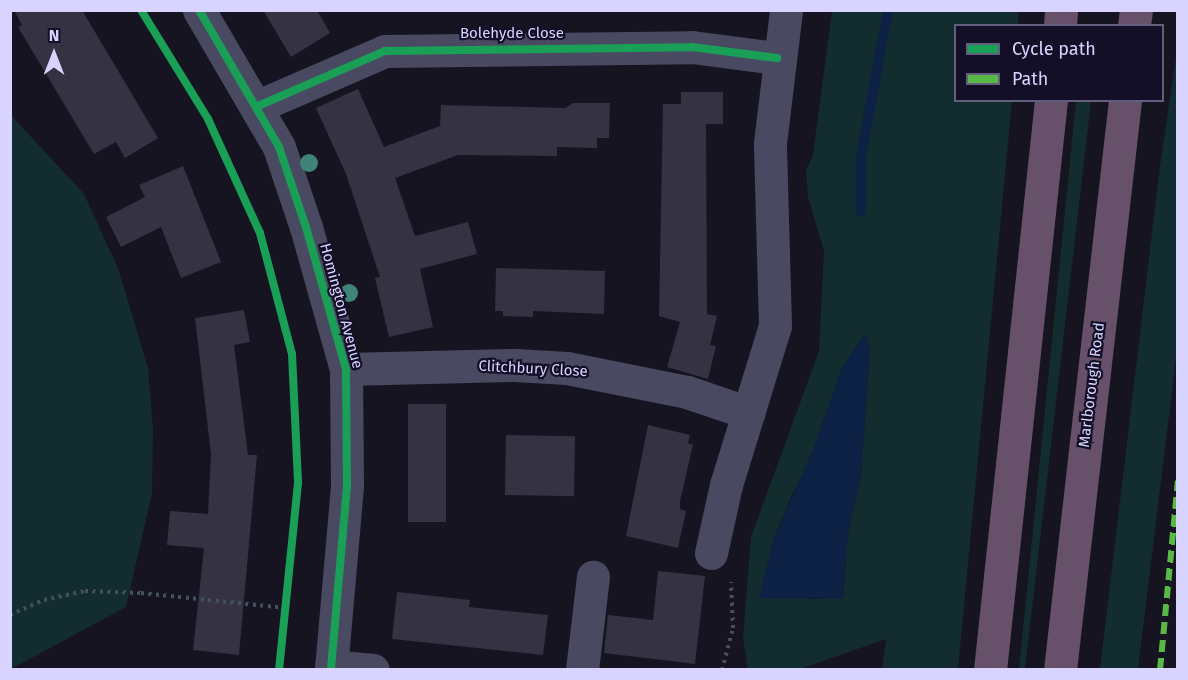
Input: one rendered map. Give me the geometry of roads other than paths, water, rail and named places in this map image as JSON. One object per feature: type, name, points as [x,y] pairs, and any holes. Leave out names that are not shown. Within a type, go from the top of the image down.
[{"type":"highway","points":[[990,669],[1052,102]]},
{"type":"highway","name":"Marlborough Road","points":[[1060,669],[1125,102]]},
{"type":"street","name":"Homington Avenue","points":[[199,10],[258,106],[292,183],[346,369],[347,486],[331,668]]},
{"type":"street","points":[[711,553],[726,485],[775,326],[770,143],[777,58],[786,10]]},
{"type":"street","name":"Bolehyde Close","points":[[258,106],[384,51],[692,47],[777,58]]},
{"type":"street","name":"Clitchbury Close","points":[[346,369],[515,365],[567,368],[687,392],[749,413]]},
{"type":"street","points":[[582,669],[593,578]]},
{"type":"street","points":[[331,668],[373,669]]},
{"type":"water","points":[[865,333],[870,346],[861,475],[848,533],[843,599],[759,598],[773,541],[813,449],[842,367]]},
{"type":"waterway","points":[[861,212],[861,156],[888,10]]}]
